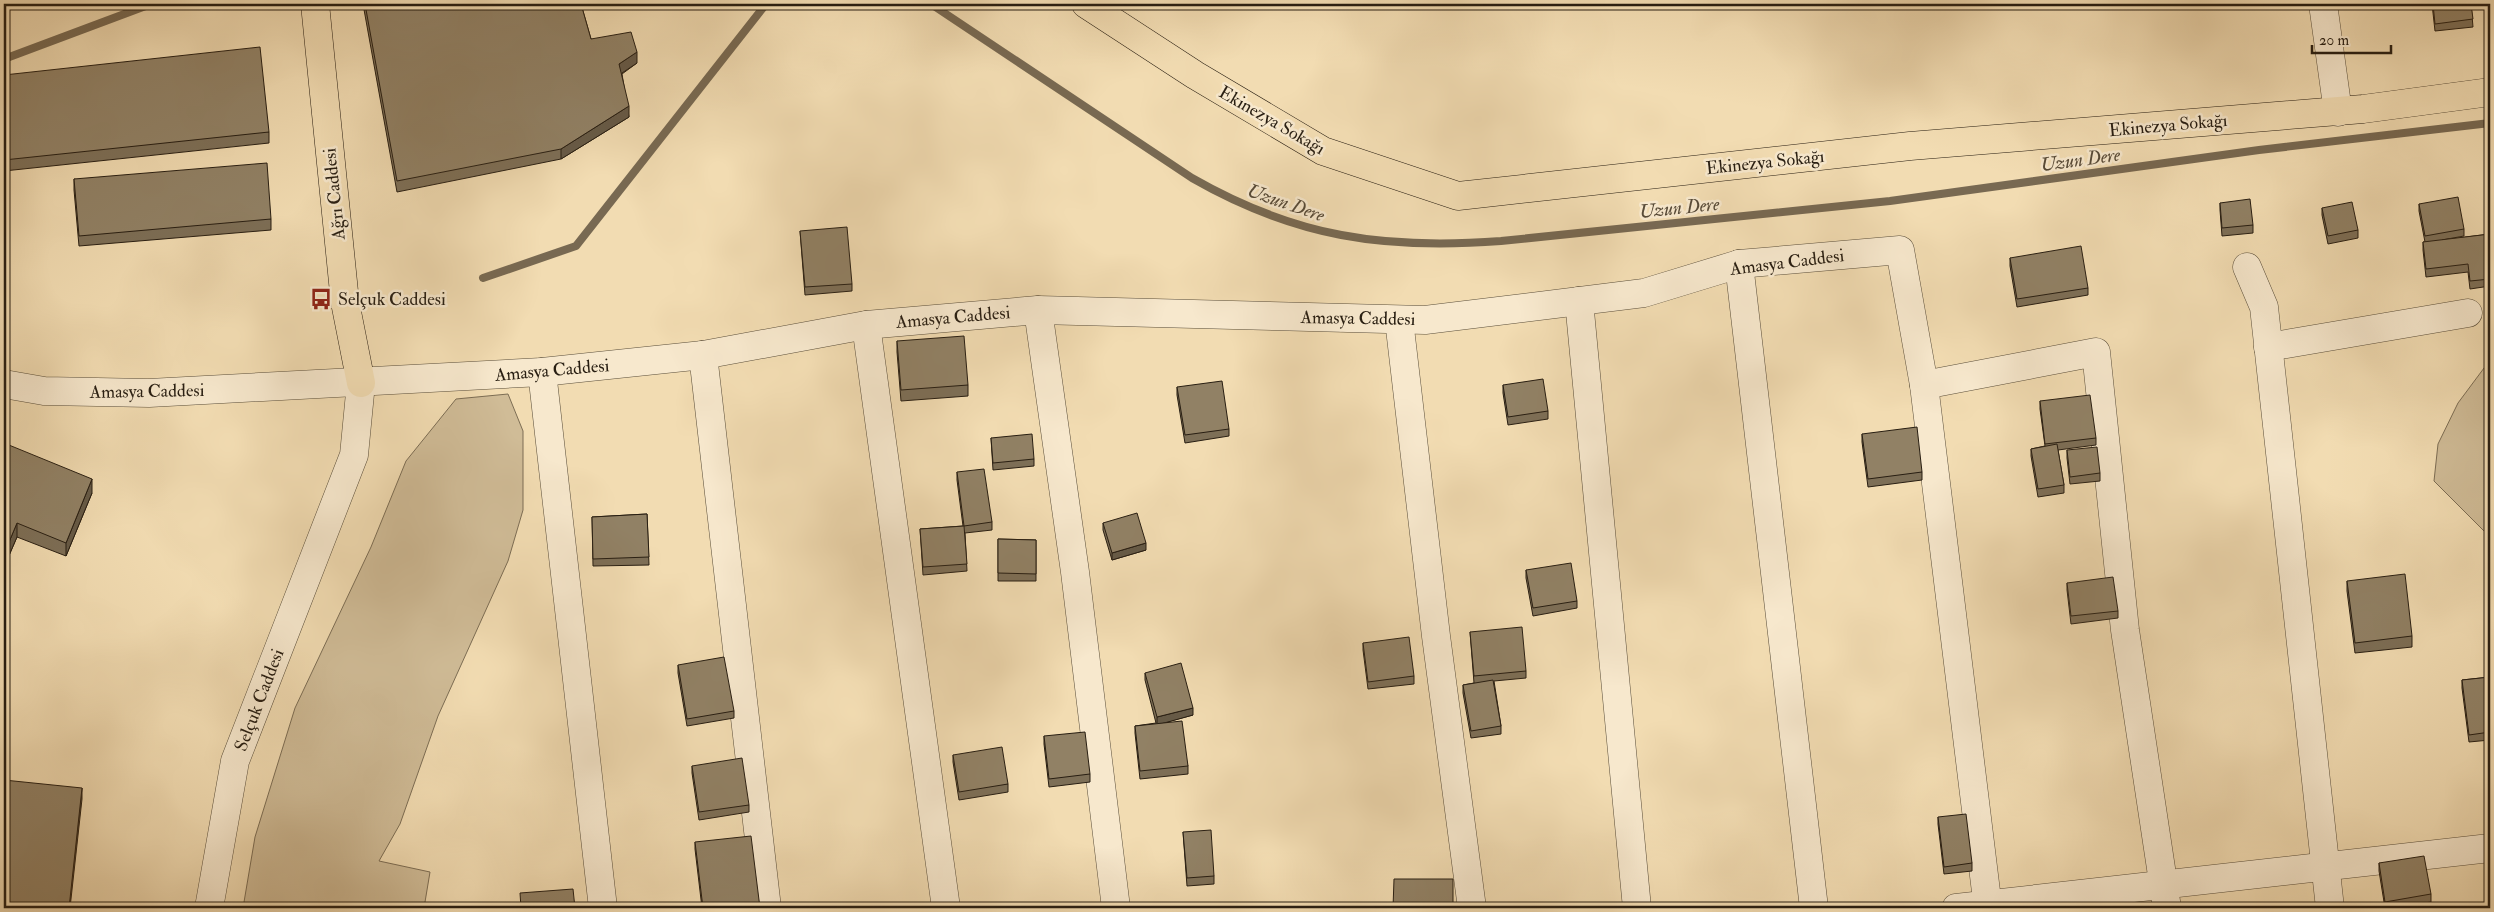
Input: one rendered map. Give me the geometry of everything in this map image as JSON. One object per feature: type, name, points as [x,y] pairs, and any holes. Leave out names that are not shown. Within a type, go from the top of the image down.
[{"type":"main road","name":"Ağrı Caddesi","points":[[315,4],[345,302],[362,382]]},
{"type":"main road","name":"Ekinezya Sokağı","points":[[1086,4],[1195,75],[1323,151],[1458,196],[1910,146],[2338,112],[2490,92]]},
{"type":"street","points":[[2323,4],[2338,112]]},
{"type":"street","name":"Amasya Caddesi","points":[[4,385],[44,391],[149,393],[542,372],[703,355],[866,325],[1038,310],[1425,320],[1644,293],[1739,264],[1900,250],[1924,385]]},
{"type":"street","points":[[1739,264],[1814,908]]},
{"type":"street","points":[[2247,267],[2264,307],[2330,908]]},
{"type":"street","points":[[1579,301],[1637,908]]},
{"type":"street","points":[[1038,310],[1075,572],[1116,908]]},
{"type":"street","points":[[2268,347],[2468,313]]},
{"type":"street","points":[[1399,320],[1436,636],[1472,908]]},
{"type":"street","points":[[866,325],[946,908]]},
{"type":"street","points":[[1988,906],[1924,385],[2096,352],[2125,630],[2166,897]]},
{"type":"street","points":[[703,355],[766,908]]},
{"type":"street","points":[[542,372],[604,908]]},
{"type":"street","name":"Selçuk Caddesi","points":[[209,908],[235,760],[354,455],[362,382]]},
{"type":"street","points":[[1956,908],[2166,897],[2327,867],[2490,848]]},
{"type":"shaded area","points":[[2490,360],[2490,537],[2434,481],[2438,444],[2458,403]]},
{"type":"shaded area","points":[[508,394],[523,431],[523,510],[508,561],[438,716],[400,824],[379,861],[430,872],[424,908],[243,908],[255,837],[295,708],[371,547],[406,461],[456,399]]},
{"type":"building","points":[[365,4],[581,4],[591,39],[631,32],[637,52],[619,64],[629,106],[561,149],[397,181]]},
{"type":"building","points":[[2433,4],[2471,4],[2473,19],[2435,24]]},
{"type":"building","points":[[260,47],[269,132],[4,160],[4,75]]},
{"type":"building","points":[[267,163],[271,219],[79,236],[74,179]]},
{"type":"building","points":[[2458,197],[2464,229],[2425,236],[2419,204]]},
{"type":"building","points":[[2250,199],[2253,225],[2222,228],[2220,203]]},
{"type":"building","points":[[2352,202],[2358,230],[2328,236],[2322,208]]},
{"type":"building","points":[[847,227],[852,284],[805,287],[800,231]]},
{"type":"building","points":[[2490,234],[2490,279],[2470,281],[2468,264],[2426,269],[2423,242]]},
{"type":"building","points":[[2081,246],[2088,288],[2017,299],[2010,258]]},
{"type":"building","points":[[964,336],[968,385],[901,390],[897,341]]},
{"type":"building","points":[[1543,379],[1548,411],[1508,417],[1503,385]]},
{"type":"building","points":[[1222,381],[1229,429],[1185,435],[1177,387]]},
{"type":"building","points":[[2090,395],[2096,438],[2045,444],[2040,401]]},
{"type":"building","points":[[1917,427],[1922,472],[1868,479],[1862,434]]},
{"type":"building","points":[[1032,434],[1034,459],[993,463],[991,438]]},
{"type":"building","points":[[4,443],[92,479],[66,543],[17,523],[4,554]]},
{"type":"building","points":[[2057,444],[2064,485],[2038,489],[2031,449]]},
{"type":"building","points":[[2097,447],[2100,473],[2070,477],[2067,450]]},
{"type":"building","points":[[984,469],[992,522],[964,526],[957,472]]},
{"type":"building","points":[[1137,513],[1146,543],[1112,553],[1103,523]]},
{"type":"building","points":[[647,514],[649,557],[593,559],[592,517]]},
{"type":"building","points":[[964,526],[967,564],[923,567],[920,529]]},
{"type":"building","points":[[998,539],[1036,540],[1036,574],[998,573]]},
{"type":"building","points":[[1571,563],[1577,601],[1533,608],[1526,570]]},
{"type":"building","points":[[2405,574],[2412,636],[2355,643],[2347,581]]},
{"type":"building","points":[[2113,577],[2118,611],[2071,616],[2067,583]]},
{"type":"building","points":[[1522,627],[1526,671],[1474,676],[1470,632]]},
{"type":"building","points":[[1409,637],[1414,676],[1368,682],[1363,643]]},
{"type":"building","points":[[724,657],[734,711],[687,719],[678,665]]},
{"type":"building","points":[[1181,663],[1193,708],[1157,717],[1145,673]]},
{"type":"building","points":[[2490,677],[2490,732],[2469,735],[2462,680]]},
{"type":"building","points":[[1493,680],[1501,726],[1471,731],[1463,685]]},
{"type":"building","points":[[1182,721],[1188,766],[1140,771],[1135,726]]},
{"type":"building","points":[[1085,732],[1090,774],[1049,779],[1044,736]]},
{"type":"building","points":[[1002,747],[1008,784],[959,792],[953,755]]},
{"type":"building","points":[[742,758],[749,805],[699,812],[692,766]]},
{"type":"building","points":[[4,780],[82,788],[69,908],[4,908]]},
{"type":"building","points":[[1966,814],[1972,863],[1944,867],[1938,817]]},
{"type":"building","points":[[1211,830],[1214,876],[1187,878],[1183,832]]},
{"type":"building","points":[[751,836],[760,908],[703,908],[695,842]]},
{"type":"building","points":[[2424,856],[2431,894],[2385,902],[2379,863]]},
{"type":"building","points":[[1394,879],[1453,879],[1453,908],[1393,908]]},
{"type":"building","points":[[573,889],[575,908],[521,908],[520,893]]},
{"type":"waterway","name":"Uzun Dere","points":[[4,59],[151,4]]},
{"type":"waterway","points":[[483,278],[576,246],[766,4]]},
{"type":"waterway","name":"Uzun Dere","points":[[931,4],[1192,178],[1230,198],[1267,214],[1341,235],[1379,241],[1418,243],[1501,241],[1890,201],[2259,150],[2490,123]]},
{"type":"place","name":"Selçuk Caddesi","points":[[321,299]]}]
